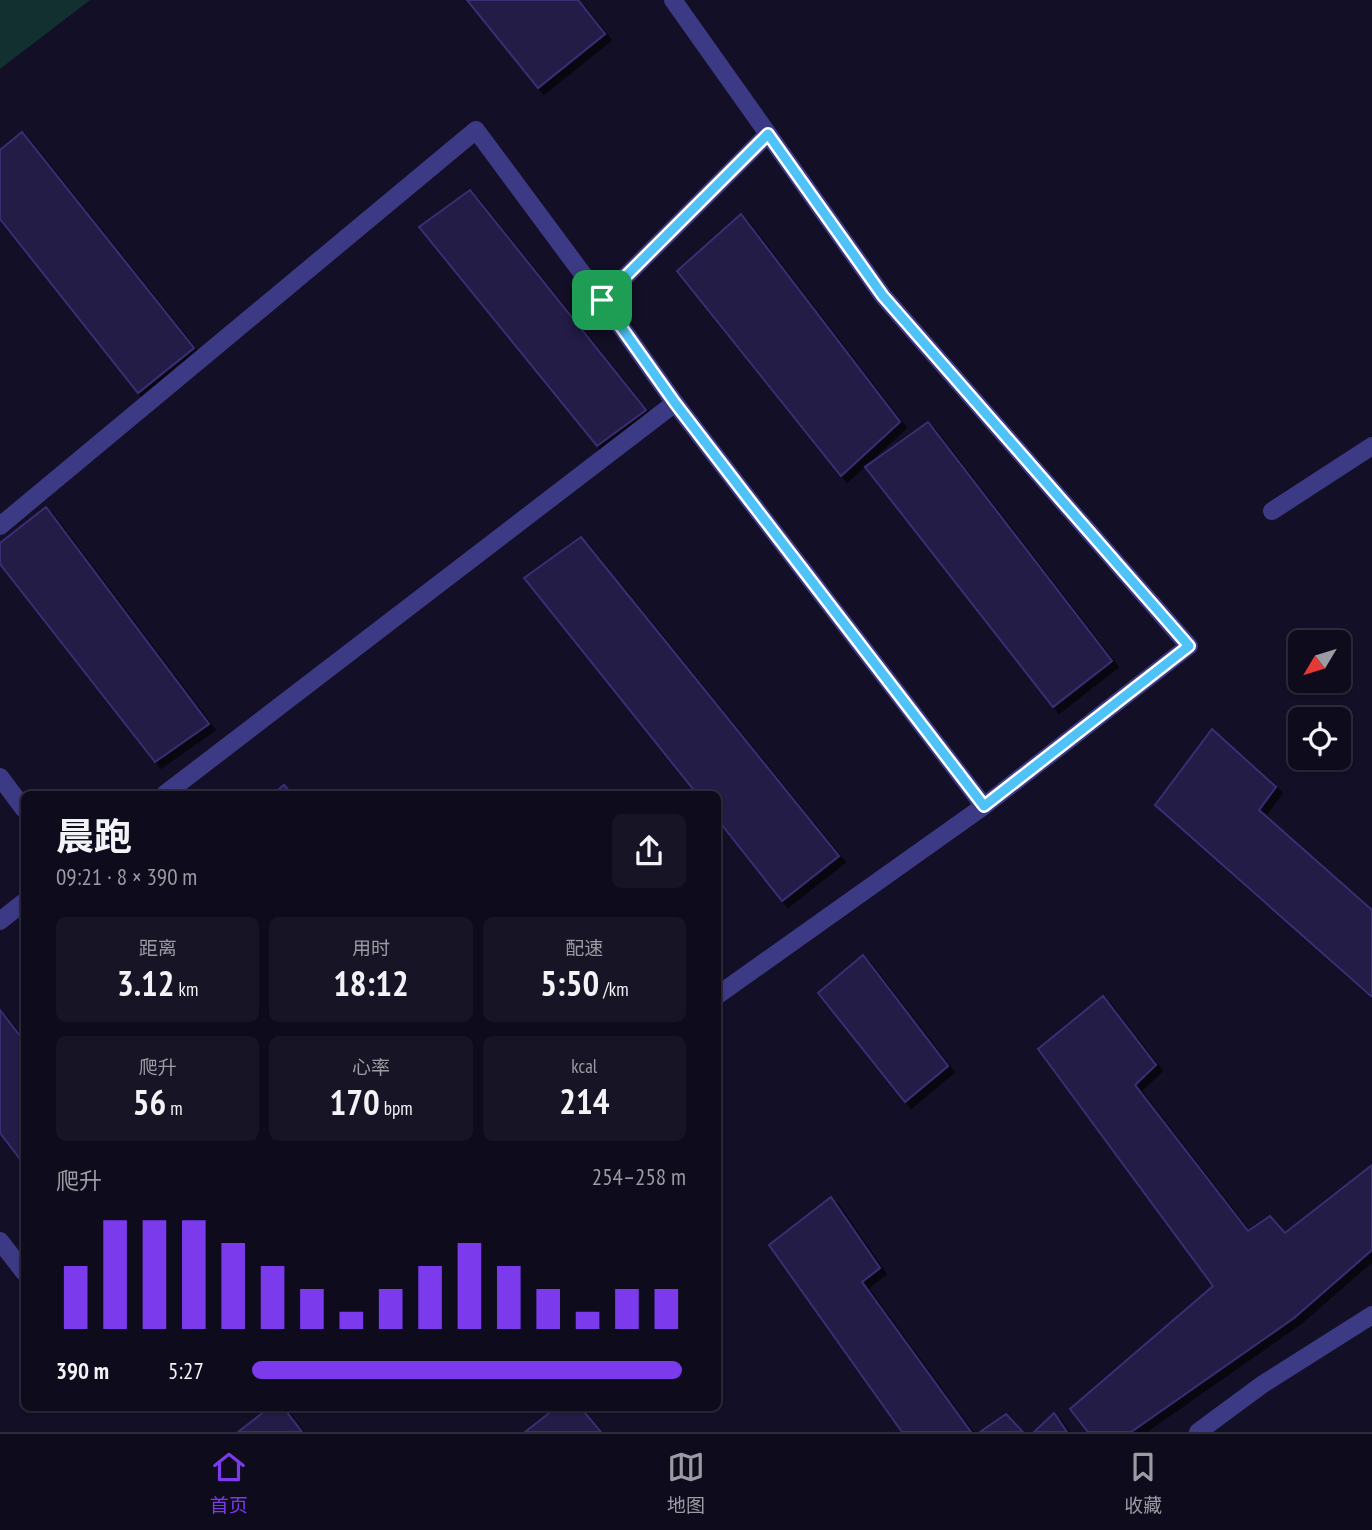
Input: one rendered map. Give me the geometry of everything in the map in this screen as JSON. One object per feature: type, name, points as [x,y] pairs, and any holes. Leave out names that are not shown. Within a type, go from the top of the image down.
[{"type":"street","points":[[673,0],[883,296],[1189,646],[984,806],[721,993]]},
{"type":"street","points":[[0,526],[476,130],[675,403],[984,806]]},
{"type":"street","points":[[602,300],[768,134]]},
{"type":"street","points":[[169,791],[675,403]]},
{"type":"street","points":[[1272,511],[1372,446]]},
{"type":"street","points":[[0,777],[21,805]]},
{"type":"street","points":[[0,921],[21,904]]},
{"type":"street","points":[[0,1241],[21,1268]]},
{"type":"street","points":[[1198,1432],[1263,1384],[1372,1315]]},
{"type":"green space","points":[[0,0],[90,0],[0,69]]},
{"type":"building","points":[[467,0],[578,0],[605,34],[538,88]]},
{"type":"building","points":[[22,132],[194,348],[138,393],[0,219],[0,150]]},
{"type":"building","points":[[470,190],[646,410],[597,446],[419,227]]},
{"type":"building","points":[[741,214],[900,422],[841,476],[677,271]]},
{"type":"building","points":[[928,422],[1112,661],[1053,707],[865,467]]},
{"type":"building","points":[[46,507],[209,724],[155,762],[0,564],[0,543]]},
{"type":"building","points":[[581,537],[839,856],[782,901],[721,824],[721,791],[695,791],[524,578]]},
{"type":"building","points":[[1212,729],[1276,787],[1259,810],[1372,910],[1372,997],[1155,805]]},
{"type":"building","points":[[284,785],[289,791],[277,791]]},
{"type":"building","points":[[863,955],[948,1066],[905,1102],[818,993]]},
{"type":"building","points":[[1103,996],[1156,1065],[1135,1085],[1248,1231],[1270,1216],[1285,1233],[1372,1165],[1372,1250],[1294,1318],[1131,1432],[1088,1432],[1070,1409],[1213,1286],[1038,1049]]},
{"type":"building","points":[[0,1010],[21,1037],[21,1160],[0,1133]]},
{"type":"building","points":[[831,1197],[880,1268],[862,1282],[971,1432],[902,1432],[769,1245]]},
{"type":"building","points":[[265,1411],[286,1411],[302,1432],[238,1432]]},
{"type":"building","points":[[552,1411],[583,1411],[601,1432],[525,1432]]},
{"type":"building","points":[[1054,1413],[1067,1432],[1034,1432]]},
{"type":"building","points":[[1006,1414],[1023,1432],[980,1432]]},
{"type":"route","points":[[768,134],[883,296],[1189,646],[984,806],[675,403],[602,300],[768,134]]}]
